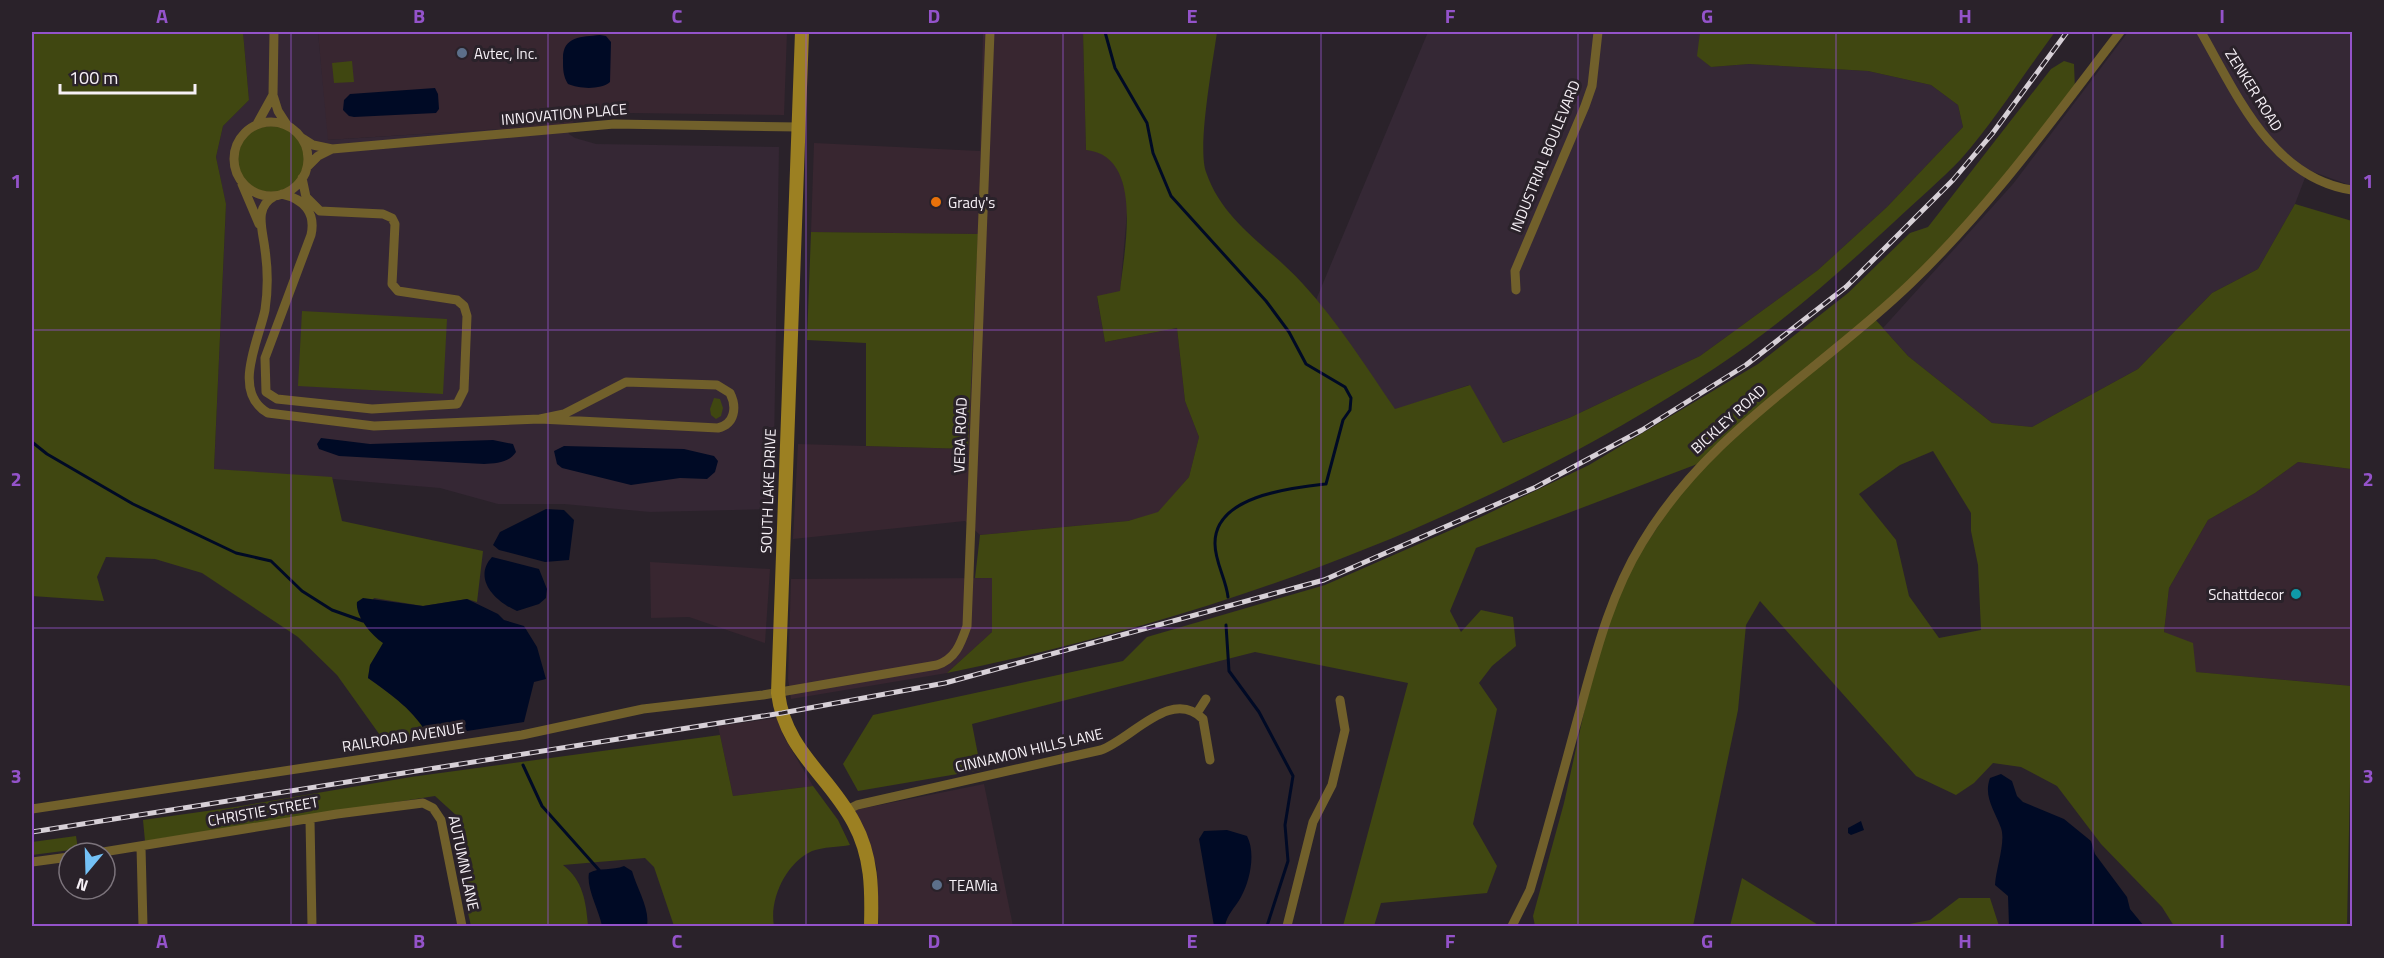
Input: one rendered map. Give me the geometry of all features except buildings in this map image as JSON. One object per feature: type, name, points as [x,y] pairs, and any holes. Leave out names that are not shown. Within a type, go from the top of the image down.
[{"type":"main road","name":"SOUTH LAKE DRIVE","points":[[802,32],[778,693],[782,713],[795,745],[847,810],[864,844],[872,885],[871,927]]},
{"type":"street","points":[[274,32],[273,95],[278,111],[288,126],[302,138],[306,147],[307,167]]},
{"type":"street","name":"VERA ROAD","points":[[778,693],[944,663],[957,650],[967,626],[990,32]]},
{"type":"street","name":"INDUSTRIAL BOULEVARD","points":[[1516,290],[1515,271],[1592,86],[1598,32]]},
{"type":"street","name":"BICKLEY ROAD","points":[[1512,927],[1530,890],[1612,605],[1640,545],[1658,518],[1719,445],[1787,386],[1829,357],[1874,318],[1946,248],[2013,171],[2120,32]]},
{"type":"street","name":"ZENKER ROAD","points":[[2201,32],[2258,128],[2277,152],[2312,178],[2352,190]]},
{"type":"street","points":[[257,124],[273,95]]},
{"type":"street","points":[[261,229],[233,160],[234,149],[247,129],[257,124],[278,122],[288,126]]},
{"type":"street","name":"INNOVATION PLACE","points":[[302,138],[313,145],[332,149],[614,124],[799,127]]},
{"type":"street","points":[[332,149],[318,156],[307,167],[302,178],[267,200],[262,210],[261,229],[267,266],[266,299],[251,359],[249,382],[252,396],[263,410],[276,416],[374,426],[540,419],[718,428],[726,426],[731,420],[735,406],[730,393],[717,385],[630,382],[615,386],[564,414],[540,419]]},
{"type":"street","points":[[241,182],[256,193],[278,195],[302,202],[311,213],[313,224],[311,236],[265,358],[266,392],[277,399],[372,409],[457,404],[464,390],[467,316],[464,306],[457,300],[398,291],[392,284],[394,224],[392,218],[383,214],[320,211],[306,197],[302,178]]},
{"type":"street","name":"RAILROAD AVENUE","points":[[32,809],[522,735],[643,709],[778,693]]},
{"type":"street","points":[[1206,699],[1197,713],[1206,727],[1210,760]]},
{"type":"street","points":[[1287,927],[1313,822],[1332,785],[1345,730],[1340,700]]},
{"type":"street","name":"CINNAMON HILLS LANE","points":[[847,810],[857,805],[1101,750],[1115,744],[1152,718],[1172,710],[1185,708],[1197,713]]},
{"type":"street","name":"CHRISTIE STREET","points":[[117,850],[417,803],[434,808]]},
{"type":"street","name":"AUTUMN LANE","points":[[434,808],[441,820],[462,927]]},
{"type":"street","points":[[310,820],[312,927]]},
{"type":"street","points":[[141,847],[143,927]]},
{"type":"street","points":[[32,862],[57,859]]},
{"type":"shaded area","points":[[243,32],[318,32],[328,140],[565,125],[569,134],[575,138],[596,144],[779,147],[773,509],[650,512],[564,504],[498,504],[440,488],[214,469],[226,205],[216,157],[223,126],[249,100]]},
{"type":"shaded area","points":[[318,32],[787,32],[784,115],[631,113],[592,117],[565,125],[327,140]]},
{"type":"shaded area","points":[[983,32],[1083,32],[1086,150],[1100,152],[1118,166],[1128,201],[1120,292],[1097,297],[1105,342],[1177,328],[1185,401],[1199,437],[1189,477],[1158,513],[1128,521],[980,535],[965,521],[793,539],[798,444],[967,449],[976,234],[811,232],[814,143],[980,151]]},
{"type":"shaded area","points":[[1428,32],[1700,32],[1698,56],[1711,67],[1749,64],[1868,71],[1931,85],[1958,105],[1963,127],[1887,207],[1818,270],[1700,356],[1569,418],[1502,443],[1469,385],[1395,410],[1316,300]]},
{"type":"shaded area","points":[[2128,32],[2352,32],[2352,186],[2308,170],[2295,204],[2258,269],[2212,293],[2138,369],[2032,427],[1992,423],[1908,356],[1883,328],[2013,184]]},
{"type":"shaded area","points":[[2298,462],[2351,469],[2352,686],[2195,672],[2164,632],[2169,588],[2208,520],[2255,493]]},
{"type":"shaded area","points":[[650,562],[770,569],[765,643],[689,617],[651,618]]},
{"type":"shaded area","points":[[992,578],[992,632],[947,673],[791,699],[788,678],[791,579]]},
{"type":"shaded area","points":[[777,718],[784,737],[813,786],[733,796],[718,726]]},
{"type":"shaded area","points":[[984,784],[1013,926],[879,926],[877,868],[855,810]]},
{"type":"green space","points":[[32,32],[243,32],[249,100],[223,126],[216,157],[226,204],[214,469],[332,477],[342,521],[483,551],[477,602],[467,599],[423,606],[374,598],[360,618],[384,643],[370,665],[368,678],[410,711],[429,737],[387,745],[337,675],[298,637],[202,573],[155,559],[106,557],[97,577],[104,601],[32,596]]},
{"type":"green space","points":[[1083,32],[1217,32],[1203,144],[1206,172],[1224,206],[1248,233],[1290,270],[1316,299],[1395,409],[1470,385],[1503,443],[1569,418],[1700,356],[1818,270],[1887,207],[1963,127],[1958,105],[1931,85],[1868,71],[1749,64],[1711,67],[1697,56],[1700,32],[2055,32],[1961,159],[1873,241],[1808,299],[1739,352],[1627,422],[1536,472],[1442,517],[1346,557],[1148,624],[947,673],[992,632],[992,578],[975,578],[980,535],[1128,521],[1158,512],[1189,477],[1199,437],[1185,401],[1177,328],[1105,342],[1097,296],[1120,291],[1127,230],[1127,208],[1124,187],[1117,169],[1105,156],[1086,150]]},
{"type":"green space","points":[[352,61],[354,82],[334,83],[332,63]]},
{"type":"green space","points":[[2064,61],[2074,64],[2075,90],[2013,171],[1874,318],[1908,356],[1992,423],[2032,427],[2138,369],[2212,293],[2258,269],[2295,204],[2352,221],[2351,469],[2298,462],[2255,493],[2208,520],[2169,588],[2164,632],[2193,643],[2196,672],[2352,686],[2347,926],[2174,926],[2162,907],[2101,844],[2057,786],[2021,767],[1993,763],[1974,783],[1956,795],[1916,776],[1760,601],[1746,625],[1738,710],[1693,926],[1535,926],[1533,916],[1564,803],[1599,644],[1621,582],[1700,463],[1476,548],[1450,611],[1461,632],[1481,610],[1513,617],[1516,646],[1492,666],[1479,683],[1497,709],[1473,824],[1497,866],[1487,893],[1381,903],[1374,926],[1343,926],[1408,683],[1255,652],[972,724],[981,770],[858,791],[843,764],[873,715],[1123,661],[1147,637],[1325,585],[1483,516],[1589,465],[1758,364],[1848,293],[1910,233],[1928,227],[2051,69]],"holes":[[[1933,451],[1971,513],[1971,531],[1978,565],[1981,630],[1939,638],[1909,596],[1896,540],[1859,494],[1900,465]]]},
{"type":"green space","points":[[265,126],[277,126],[289,131],[299,141],[304,159],[302,172],[289,187],[277,192],[265,192],[253,187],[243,177],[238,165],[238,153],[243,141],[253,131]]},
{"type":"green space","points":[[811,232],[978,234],[968,449],[866,446],[866,343],[807,340]]},
{"type":"green space","points":[[302,311],[447,319],[443,394],[298,386]]},
{"type":"green space","points":[[714,398],[720,399],[723,408],[721,416],[716,419],[711,415],[710,409]]},
{"type":"green space","points":[[720,735],[733,796],[813,786],[838,820],[850,845],[812,851],[794,864],[781,883],[777,894],[774,905],[774,926],[674,926],[654,867],[645,858],[563,865],[575,877],[582,892],[588,926],[471,926],[466,904],[457,816],[435,796],[145,841],[143,820],[411,777]]},
{"type":"green space","points":[[76,836],[77,841],[57,841],[57,852],[32,855],[32,842]]},
{"type":"green space","points":[[1742,878],[1820,926],[1730,926]]},
{"type":"green space","points":[[1959,898],[1990,898],[1999,926],[1899,926],[1930,920]]},
{"type":"water","points":[[606,36],[611,42],[610,82],[590,88],[568,84],[563,66],[566,46],[574,39]]},
{"type":"water","points":[[435,88],[438,94],[439,109],[436,113],[354,117],[349,116],[343,110],[344,100],[350,94]]},
{"type":"water","points":[[321,438],[370,444],[493,440],[513,444],[516,452],[513,456],[498,463],[484,464],[339,456],[319,449],[317,444]]},
{"type":"water","points":[[564,446],[684,449],[714,456],[718,461],[715,472],[707,479],[680,478],[631,485],[562,468],[557,464],[554,451]]},
{"type":"water","points":[[546,509],[564,510],[574,520],[569,560],[545,562],[499,550],[493,545],[500,532]]},
{"type":"water","points":[[492,557],[539,569],[547,589],[546,598],[539,604],[517,611],[501,602],[489,589],[486,581],[486,565]]},
{"type":"water","points":[[363,598],[423,606],[467,599],[498,614],[504,620],[524,626],[537,647],[546,679],[534,682],[524,722],[429,737],[410,711],[368,678],[370,665],[383,643],[369,631],[361,619],[357,602]]},
{"type":"water","points":[[2001,774],[2012,781],[2017,796],[2023,802],[2064,819],[2091,841],[2095,854],[2127,897],[2130,909],[2144,926],[2009,926],[2008,896],[1995,885],[2002,848],[2002,834],[1988,791],[1990,778]]},
{"type":"water","points":[[1861,821],[1864,830],[1851,835],[1848,833],[1848,828]]},
{"type":"water","points":[[1227,830],[1247,836],[1251,850],[1251,867],[1244,890],[1229,914],[1225,926],[1214,926],[1199,839],[1204,831]]},
{"type":"water","points":[[624,866],[632,871],[647,912],[647,926],[602,926],[591,892],[589,873]]},
{"type":"waterway","points":[[1105,32],[1115,68],[1147,123],[1153,153],[1171,196],[1266,301],[1289,332],[1306,364],[1345,387],[1351,398],[1350,410],[1343,420],[1326,484],[1293,488],[1257,498],[1240,505],[1227,515],[1218,528],[1215,551],[1228,597]]},
{"type":"waterway","points":[[32,442],[47,454],[133,504],[236,553],[271,561],[302,591],[332,610],[363,621]]},
{"type":"waterway","points":[[1226,625],[1229,671],[1259,712],[1293,776],[1285,825],[1288,861],[1267,926]]},
{"type":"waterway","points":[[523,765],[542,806],[599,870]]},
{"type":"railway","points":[[32,832],[782,713],[945,683],[1324,580],[1536,487],[1642,430],[1746,365],[1846,287],[1953,180],[1992,134],[2067,32]]},
{"type":"place","name":"Avtec, Inc.","points":[[462,53]]},
{"type":"place","name":"Grady's","points":[[936,202]]},
{"type":"place","name":"Schattdecor","points":[[2296,594]]},
{"type":"place","name":"TEAMia","points":[[937,885]]}]
